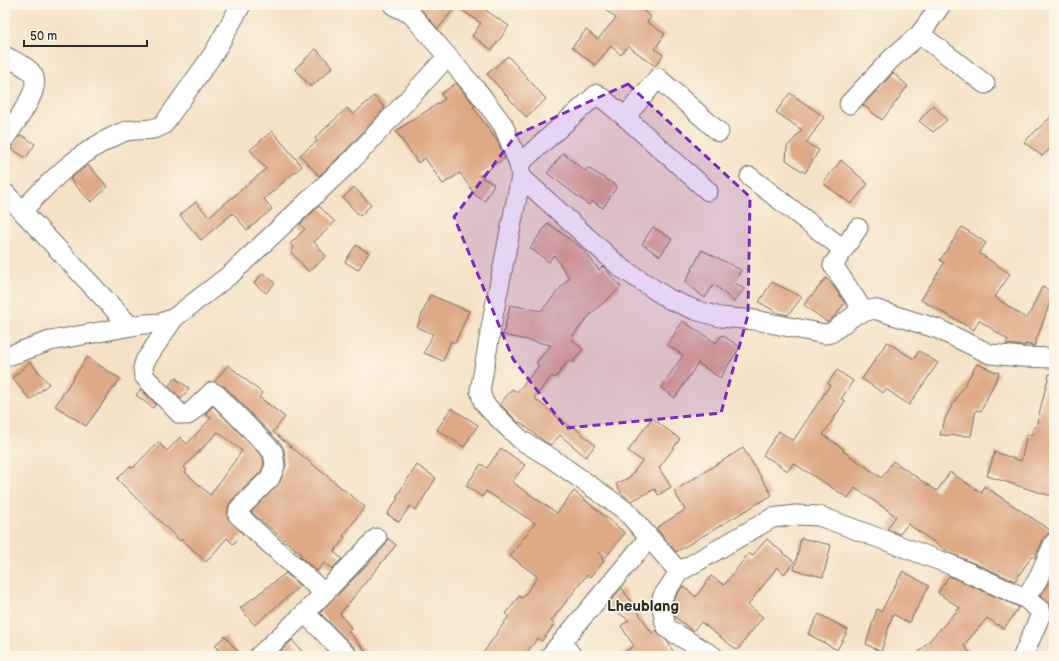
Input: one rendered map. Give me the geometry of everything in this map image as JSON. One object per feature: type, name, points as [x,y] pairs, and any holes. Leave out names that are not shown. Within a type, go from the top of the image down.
[{"type":"street","points":[[22,211],[53,178],[76,159],[122,132],[132,130],[155,130],[163,125],[214,53],[241,5]]},
{"type":"street","points":[[393,5],[415,10],[447,57],[479,93],[503,125],[520,171],[620,267],[669,299],[695,310],[720,317],[755,320],[824,334],[831,333],[856,314],[874,309],[938,329],[990,354],[1054,358]]},
{"type":"street","points":[[849,104],[891,59],[920,34],[941,5]]},
{"type":"street","points":[[920,34],[985,84]]},
{"type":"street","points":[[5,56],[25,68],[33,75],[35,85],[32,96],[5,138]]},
{"type":"street","points":[[5,356],[50,340],[152,323],[231,274],[354,158],[447,57]]},
{"type":"street","points":[[625,117],[658,78],[719,132]]},
{"type":"street","points":[[679,572],[626,511],[551,458],[521,440],[492,412],[481,397],[480,391],[520,171],[597,94],[708,191]]},
{"type":"street","points":[[750,177],[844,249]]},
{"type":"street","points":[[5,193],[22,211],[152,323]]},
{"type":"street","points":[[858,228],[833,265],[864,312]]},
{"type":"street","points":[[152,323],[142,368],[144,376],[180,414],[184,416],[188,415],[212,392],[217,395],[273,452],[275,466],[270,478],[239,509],[238,515],[324,593]]},
{"type":"street","points":[[713,656],[668,629],[665,622],[661,600],[663,596],[679,572],[772,518],[796,515],[819,516],[949,564],[1025,598],[1040,610],[1041,614],[1023,656]]},
{"type":"street","points":[[259,656],[305,613],[377,538]]},
{"type":"street","points":[[550,656],[567,649],[648,538]]},
{"type":"street","points":[[1025,598],[1036,581],[1054,543]]},
{"type":"street","points":[[305,613],[347,656]]},
{"type":"highlighted area","points":[[628,84],[750,197],[748,315],[721,413],[566,428],[513,359],[454,217],[516,135]]},
{"type":"building","points":[[417,5],[488,5],[485,10],[509,26],[492,50],[472,36],[481,23],[456,6],[438,29]]},
{"type":"building","points":[[600,5],[636,5],[651,17],[647,22],[665,34],[655,49],[663,55],[655,66],[628,46],[621,55],[611,46],[595,65],[572,47],[586,30],[598,39],[616,18]]},
{"type":"building","points":[[316,49],[333,67],[311,87],[295,69]]},
{"type":"building","points":[[508,56],[546,99],[526,117],[487,74]]},
{"type":"building","points":[[893,73],[908,86],[882,120],[863,105]]},
{"type":"building","points":[[456,83],[475,106],[473,107],[498,142],[505,158],[479,176],[494,184],[485,201],[476,196],[460,173],[443,184],[425,158],[418,163],[396,131],[445,99],[441,94]]},
{"type":"building","points":[[790,93],[824,117],[806,143],[819,150],[805,173],[786,160],[787,147],[802,130],[776,112]]},
{"type":"building","points":[[374,96],[385,108],[346,150],[319,176],[300,155],[317,141],[315,138],[347,108],[353,115]]},
{"type":"building","points":[[933,105],[947,120],[933,132],[919,121]]},
{"type":"building","points":[[1054,114],[1054,145],[1042,156],[1024,142]]},
{"type":"building","points":[[272,131],[302,166],[264,199],[272,209],[247,230],[233,213],[201,240],[180,215],[196,202],[209,217],[266,169],[250,150]]},
{"type":"building","points":[[21,135],[35,144],[26,158],[10,148]]},
{"type":"building","points":[[563,153],[585,171],[588,168],[617,186],[603,208],[592,201],[589,205],[547,173]]},
{"type":"building","points":[[841,160],[868,184],[851,204],[823,183]]},
{"type":"building","points":[[88,165],[108,187],[91,202],[70,179]]},
{"type":"building","points":[[354,187],[371,205],[360,216],[343,198]]},
{"type":"building","points":[[319,206],[335,222],[314,242],[326,256],[309,272],[291,252],[294,248],[290,244],[305,229],[300,224]]},
{"type":"building","points":[[548,223],[583,249],[599,270],[603,266],[621,287],[592,313],[571,338],[583,349],[572,363],[569,360],[555,378],[552,376],[534,398],[571,428],[573,426],[595,445],[586,457],[560,435],[551,445],[545,442],[520,422],[519,423],[500,404],[512,389],[517,392],[539,366],[536,363],[551,345],[503,335],[510,305],[541,311],[569,278],[554,255],[549,262],[530,248]]},
{"type":"building","points":[[653,227],[672,239],[660,256],[642,244]]},
{"type":"building","points":[[962,227],[986,243],[979,253],[1010,274],[995,297],[1027,319],[1042,287],[1054,292],[1034,346],[1025,344],[1025,346],[1006,344],[1008,340],[979,320],[974,330],[921,300],[944,263],[940,260]]},
{"type":"building","points":[[356,245],[369,253],[358,270],[345,262]]},
{"type":"building","points":[[702,250],[741,270],[735,283],[744,289],[734,302],[714,284],[705,298],[685,282]]},
{"type":"building","points":[[263,273],[275,283],[266,293],[254,283]]},
{"type":"building","points":[[826,278],[845,303],[835,316],[827,322],[804,305]]},
{"type":"building","points":[[772,282],[802,297],[788,315],[778,313],[759,302]]},
{"type":"building","points":[[430,295],[469,311],[455,343],[451,341],[443,361],[424,353],[433,334],[417,327]]},
{"type":"building","points":[[683,321],[716,343],[722,335],[740,347],[720,378],[698,363],[675,398],[661,388],[683,355],[667,345]]},
{"type":"building","points":[[887,342],[914,359],[919,351],[938,363],[909,405],[886,389],[883,393],[862,379]]},
{"type":"building","points":[[87,357],[120,379],[86,426],[55,406]]},
{"type":"building","points":[[30,362],[49,384],[30,400],[12,378]]},
{"type":"building","points":[[977,364],[999,373],[981,411],[976,410],[971,436],[940,435],[946,416]]},
{"type":"building","points":[[228,365],[262,393],[259,397],[285,417],[273,432],[365,507],[343,536],[345,537],[334,552],[342,559],[332,569],[324,563],[317,571],[300,556],[301,554],[251,512],[280,482],[286,465],[284,450],[281,444],[225,387],[214,382]]},
{"type":"building","points":[[837,370],[853,381],[841,399],[845,401],[823,435],[844,449],[843,451],[882,478],[893,461],[937,491],[950,472],[982,493],[984,486],[1053,532],[1044,538],[1035,558],[1032,556],[1015,581],[950,553],[908,524],[900,534],[887,529],[896,516],[855,488],[848,498],[793,463],[788,471],[763,455],[779,431],[793,441],[830,385],[828,383]]},
{"type":"building","points":[[1049,374],[1054,375],[1054,497],[987,476],[995,452],[1021,461],[1027,434],[1032,435],[1034,427],[1036,427]]},
{"type":"building","points":[[175,378],[189,388],[181,399],[169,386]]},
{"type":"building","points":[[141,389],[156,404],[153,408],[136,395]]},
{"type":"building","points":[[213,406],[263,457],[264,465],[261,472],[231,501],[228,507],[228,519],[243,534],[233,544],[227,538],[206,562],[182,539],[180,541],[117,479],[130,466],[133,468],[158,442],[167,451],[180,437],[187,444],[211,418],[205,414]],"holes":[[[218,432],[242,451],[210,495],[185,472],[187,470],[184,467]]]},
{"type":"building","points":[[451,408],[478,425],[464,447],[437,430]]},
{"type":"building","points":[[652,418],[680,439],[659,468],[671,487],[658,495],[655,489],[631,501],[622,494],[616,484],[630,477],[642,461],[628,451]]},
{"type":"building","points":[[501,448],[525,465],[512,482],[557,513],[574,491],[625,533],[606,557],[598,552],[604,561],[590,577],[587,575],[551,621],[555,623],[542,641],[538,638],[524,656],[481,656],[509,616],[506,614],[519,596],[522,598],[538,577],[510,556],[535,523],[486,491],[482,497],[466,486],[481,464],[487,468]]},
{"type":"building","points":[[743,448],[772,495],[676,552],[656,528],[685,510],[674,491]]},
{"type":"building","points":[[417,465],[436,478],[416,510],[410,506],[399,522],[387,514],[398,498],[396,497]]},
{"type":"building","points":[[388,538],[396,545],[340,614],[351,628],[348,631],[370,656],[358,656],[355,648],[320,613],[385,546]]},
{"type":"building","points":[[801,538],[831,545],[823,577],[794,570]]},
{"type":"building","points":[[767,539],[794,562],[784,574],[777,567],[748,605],[763,617],[737,650],[701,622],[693,631],[675,617],[672,602],[683,586],[696,597],[711,576],[724,585],[749,553],[752,556]]},
{"type":"building","points":[[903,571],[929,586],[909,623],[893,614],[881,652],[866,644],[877,609],[881,612]]},
{"type":"building","points":[[286,573],[300,586],[255,625],[240,608]]},
{"type":"building","points":[[1054,575],[1054,607],[1040,596]]},
{"type":"building","points":[[949,576],[1019,607],[1004,629],[987,618],[964,645],[972,656],[915,656],[960,608],[938,593]]},
{"type":"building","points":[[622,588],[652,633],[656,630],[667,641],[676,656],[618,656],[634,646],[621,626],[629,620],[607,605]]},
{"type":"building","points":[[819,614],[848,630],[837,650],[808,634]]},
{"type":"building","points":[[225,636],[241,656],[211,656],[219,649],[215,645]]},
{"type":"building","points":[[292,640],[306,656],[283,656],[280,652]]},
{"type":"district","name":"Lheublang","points":[[643,606]]}]
